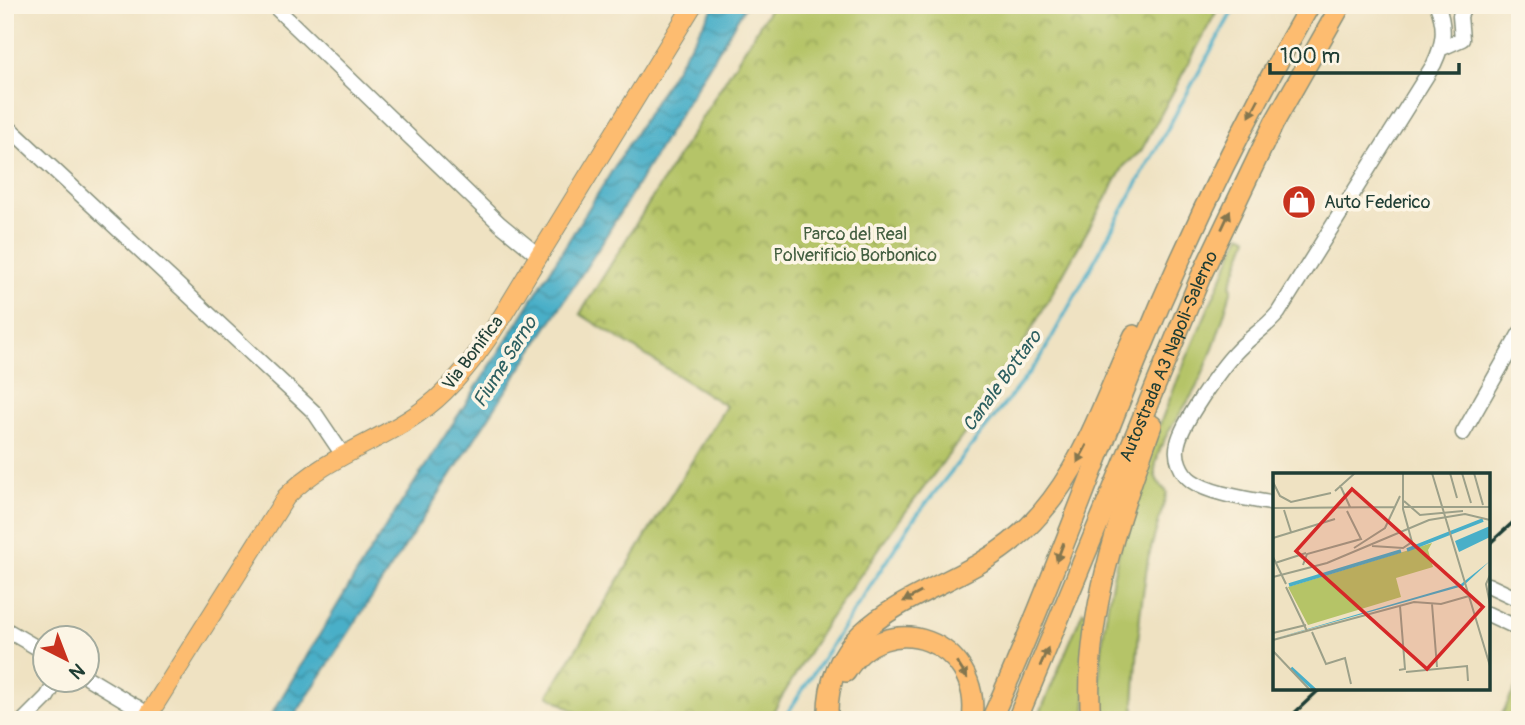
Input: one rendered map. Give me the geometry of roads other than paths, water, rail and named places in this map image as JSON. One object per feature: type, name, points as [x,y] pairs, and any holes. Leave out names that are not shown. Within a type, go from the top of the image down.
[{"type":"highway","name":"Autostrada A3 Napoli-Salerno","points":[[991,720],[1179,262],[1230,154],[1310,5]]},
{"type":"highway","name":"Autostrada A3 Napoli-Salerno","points":[[1017,720],[1188,305],[1274,123],[1341,5]]},
{"type":"highway","points":[[828,720],[827,699],[833,678],[843,657],[869,626],[896,606],[996,553],[1025,530],[1056,496],[1084,449],[1136,331],[1179,262]]},
{"type":"highway","points":[[1091,720],[1092,640],[1111,551],[1126,496],[1165,387],[1188,305]]},
{"type":"highway","points":[[839,720],[841,680],[850,665],[880,643],[913,637],[931,642],[947,651],[960,664],[970,682],[974,700],[972,720]]},
{"type":"main road","name":"Via Bonifica","points":[[143,715],[286,497],[314,473],[406,422],[429,406],[474,358],[693,5]]},
{"type":"street","points":[[274,5],[500,224],[539,256]]},
{"type":"street","points":[[1273,504],[1211,489],[1190,480],[1181,468],[1177,445],[1181,434],[1226,364],[1236,351],[1278,313],[1442,48],[1443,26],[1437,5]]},
{"type":"street","points":[[1442,48],[1462,39],[1462,11]]},
{"type":"street","points":[[5,124],[314,412],[343,455]]},
{"type":"street","points":[[1463,433],[1520,333]]},
{"type":"street","points":[[1490,586],[1520,600]]},
{"type":"street","points":[[1490,615],[1520,629]]},
{"type":"street","points":[[5,629],[32,645]]},
{"type":"street","points":[[102,687],[143,715]]},
{"type":"street","points":[[24,720],[48,694]]},
{"type":"water","name":"Fiume Sarno","points":[[715,5],[746,5],[598,249],[292,720],[268,720],[369,553],[505,343]]},
{"type":"waterway","name":"Canale Bottaro","points":[[783,720],[913,520],[1040,359],[1236,5]]},
{"type":"railway","points":[[1490,543],[1520,516]]},
{"type":"railway","points":[[1287,720],[1319,690]]},
{"type":"place","name":"Auto Federico","points":[[1299,202]]},
{"type":"park label","name":"Parco del Real Polverificio Borbonico","points":[[855,244]]}]
